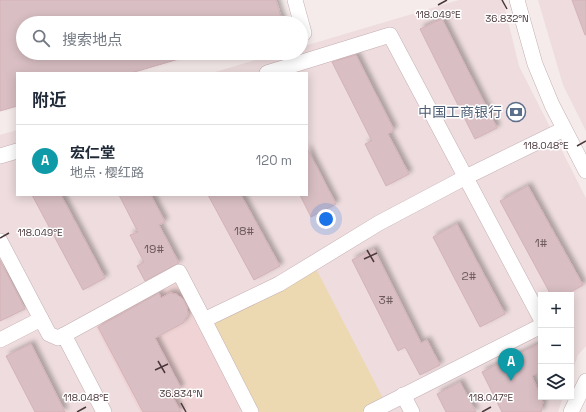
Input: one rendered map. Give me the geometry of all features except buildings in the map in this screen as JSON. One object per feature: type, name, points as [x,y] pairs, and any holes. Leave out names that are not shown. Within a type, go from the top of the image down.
[{"type":"street","points":[[295,0],[299,16]]},
{"type":"street","points":[[517,0],[535,64],[552,105],[586,171]]},
{"type":"street","points":[[270,72],[390,35],[464,178],[538,314]]},
{"type":"street","points":[[204,320],[279,284],[379,223],[464,178],[564,129]]},
{"type":"street","points":[[0,156],[16,151]]},
{"type":"street","points":[[0,241],[49,334],[58,338],[180,272],[251,412]]},
{"type":"street","points":[[0,340],[41,319]]},
{"type":"street","points":[[371,412],[538,328]]},
{"type":"street","points":[[64,335],[104,412]]},
{"type":"street","points":[[571,412],[586,381]]},
{"type":"street","points":[[403,395],[412,412]]},
{"type":"shaded area","points":[[459,0],[503,0],[519,66],[586,198],[586,346],[578,355],[574,366],[574,292],[538,292],[538,400],[562,400],[558,412],[0,412],[0,135],[16,130],[16,196],[308,196],[308,72],[215,72],[256,60],[308,60],[308,45]]},
{"type":"shaded area","points":[[538,0],[586,0],[586,131],[563,85]]},
{"type":"shaded area","points":[[313,263],[386,404],[371,412],[251,412],[204,320]]},
{"type":"shaded area","points":[[177,281],[243,409],[238,412],[140,412],[94,324]]},
{"type":"place","name":"中国工商银行","points":[[516,112]]},
{"type":"place","name":"宏仁堂","points":[[511,381]]}]
